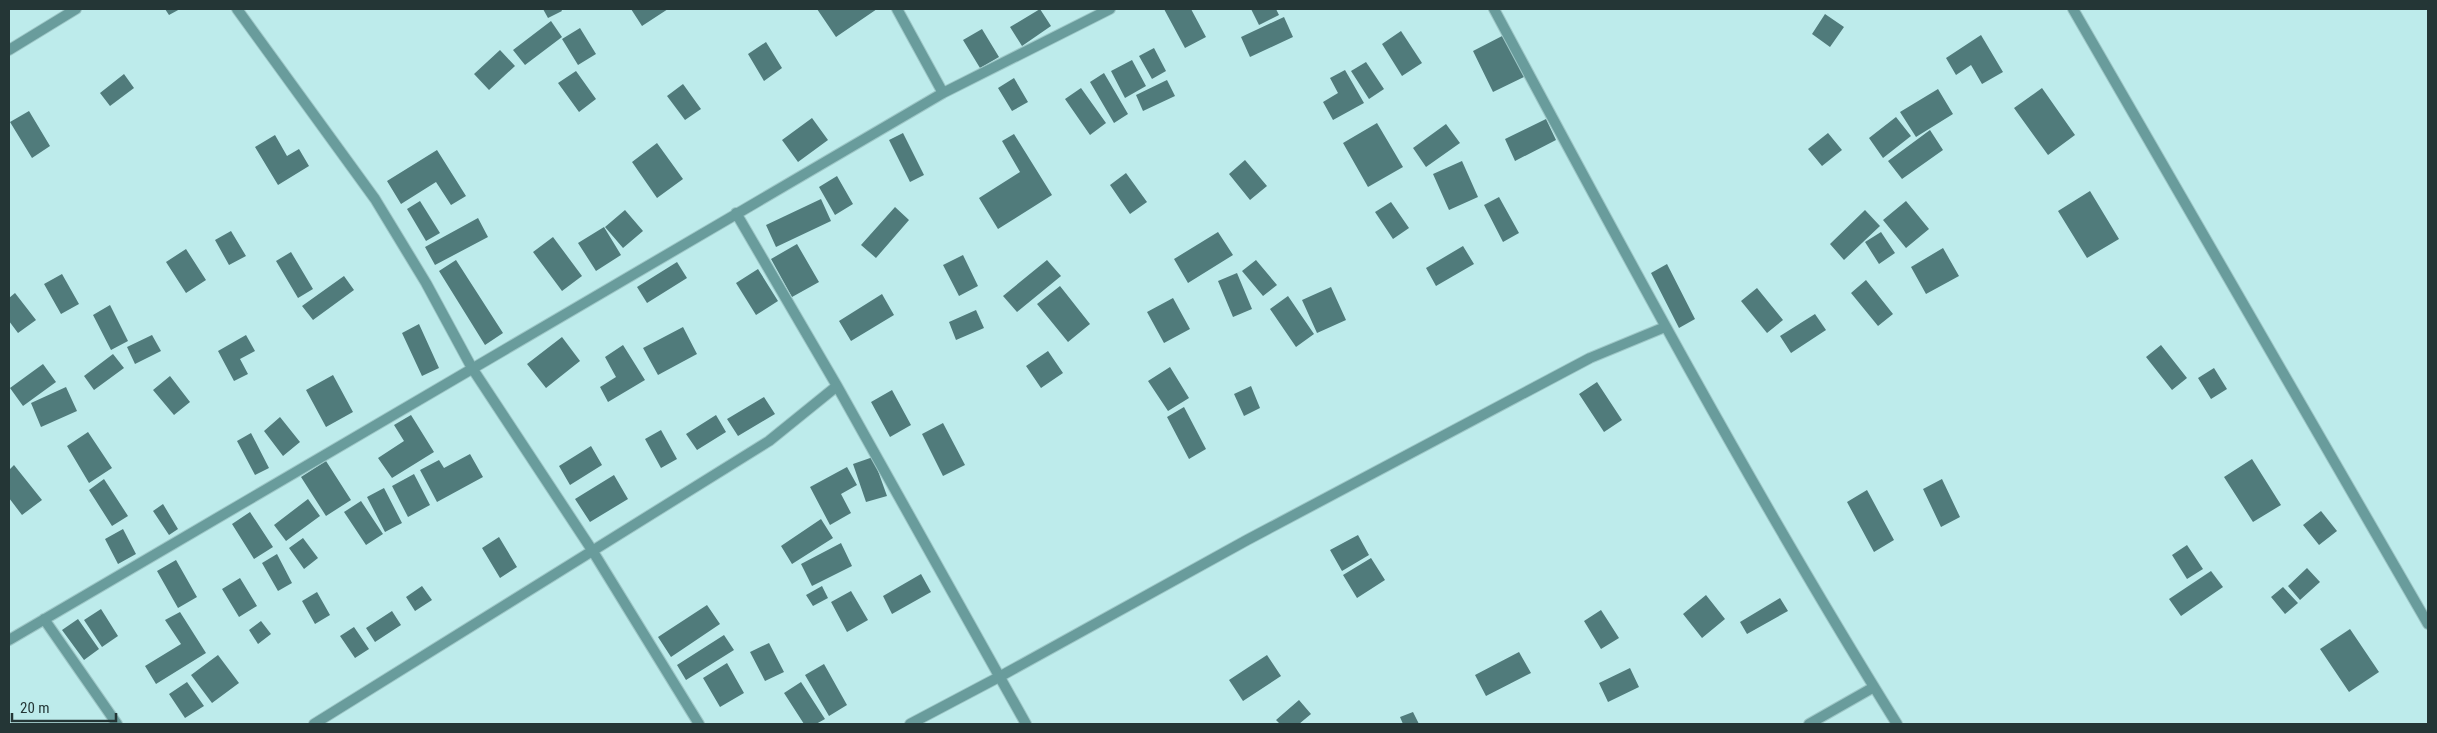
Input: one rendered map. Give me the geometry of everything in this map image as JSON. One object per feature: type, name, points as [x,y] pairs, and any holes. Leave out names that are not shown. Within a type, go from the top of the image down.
[{"type":"street","points":[[9,50],[76,9]]},
{"type":"street","points":[[237,9],[375,199],[426,283],[472,368],[592,550],[699,724]]},
{"type":"street","points":[[897,9],[943,93]]},
{"type":"street","points":[[9,640],[943,93],[1110,9]]},
{"type":"street","points":[[1494,9],[1664,327],[1776,524],[1897,724]]},
{"type":"street","points":[[2073,9],[2428,624]]},
{"type":"street","points":[[736,213],[837,386],[1026,724]]},
{"type":"street","points":[[910,724],[1247,540],[1590,358],[1664,327]]},
{"type":"street","points":[[314,724],[769,441],[837,386]]},
{"type":"street","points":[[44,619],[117,724]]},
{"type":"street","points":[[1809,724],[1874,687]]},
{"type":"building","points":[[165,9],[180,9],[169,15]]},
{"type":"building","points":[[543,9],[561,9],[562,11],[548,18]]},
{"type":"building","points":[[631,9],[668,9],[642,26]]},
{"type":"building","points":[[817,9],[877,9],[836,37]]},
{"type":"building","points":[[1040,9],[1051,26],[1022,46],[1010,27]]},
{"type":"building","points":[[1164,9],[1191,9],[1206,37],[1185,48]]},
{"type":"building","points":[[1251,9],[1276,9],[1279,15],[1259,25]]},
{"type":"building","points":[[1825,14],[1844,27],[1830,47],[1812,34]]},
{"type":"building","points":[[1284,17],[1293,37],[1250,57],[1241,37]]},
{"type":"building","points":[[551,21],[562,37],[525,65],[513,50]]},
{"type":"building","points":[[580,28],[596,54],[578,65],[562,39]]},
{"type":"building","points":[[982,29],[999,57],[980,68],[963,40]]},
{"type":"building","points":[[1401,31],[1422,63],[1402,76],[1382,44]]},
{"type":"building","points":[[1506,34],[1526,76],[1493,92],[1473,51]]},
{"type":"building","points":[[1981,35],[2003,72],[1982,84],[1971,65],[1956,75],[1946,58]]},
{"type":"building","points":[[766,42],[782,68],[764,81],[748,54]]},
{"type":"building","points":[[1154,48],[1166,71],[1152,79],[1139,56]]},
{"type":"building","points":[[500,50],[515,66],[489,90],[474,74]]},
{"type":"building","points":[[1132,60],[1146,86],[1125,98],[1111,71]]},
{"type":"building","points":[[1366,62],[1384,89],[1369,99],[1351,71]]},
{"type":"building","points":[[1345,70],[1364,103],[1333,120],[1323,102],[1338,93],[1330,78]]},
{"type":"building","points":[[576,71],[596,99],[579,112],[558,83]]},
{"type":"building","points":[[1104,73],[1128,114],[1114,123],[1090,82]]},
{"type":"building","points":[[124,74],[134,88],[110,106],[100,93]]},
{"type":"building","points":[[1014,78],[1028,102],[1012,111],[998,88]]},
{"type":"building","points":[[1167,80],[1175,96],[1143,111],[1136,95]]},
{"type":"building","points":[[683,84],[701,109],[685,120],[667,96]]},
{"type":"building","points":[[1081,88],[1106,123],[1090,135],[1065,99]]},
{"type":"building","points":[[2042,88],[2075,135],[2048,155],[2014,108]]},
{"type":"building","points":[[1938,89],[1953,114],[1916,137],[1900,112]]},
{"type":"building","points":[[29,111],[50,146],[32,158],[10,122]]},
{"type":"building","points":[[1896,117],[1911,136],[1883,158],[1869,138]]},
{"type":"building","points":[[812,118],[828,140],[798,162],[782,140]]},
{"type":"building","points":[[1546,119],[1556,140],[1515,161],[1505,139]]},
{"type":"building","points":[[1377,123],[1403,167],[1368,187],[1343,143]]},
{"type":"building","points":[[1446,124],[1460,143],[1426,167],[1413,148]]},
{"type":"building","points":[[1930,130],[1943,150],[1902,179],[1888,161]]},
{"type":"building","points":[[903,133],[924,175],[910,182],[889,140]]},
{"type":"building","points":[[1828,133],[1842,150],[1822,166],[1808,149]]},
{"type":"building","points":[[1014,134],[1052,195],[998,229],[979,198],[1020,172],[1002,141]]},
{"type":"building","points":[[275,135],[287,156],[299,149],[309,166],[278,185],[255,147]]},
{"type":"building","points":[[657,143],[683,179],[657,198],[632,162]]},
{"type":"building","points":[[437,150],[466,196],[451,205],[436,182],[401,204],[387,181]]},
{"type":"building","points":[[1245,160],[1267,186],[1250,200],[1229,174]]},
{"type":"building","points":[[1462,161],[1478,197],[1449,210],[1433,174]]},
{"type":"building","points":[[1126,173],[1147,202],[1130,214],[1110,185]]},
{"type":"building","points":[[837,176],[853,204],[835,215],[819,187]]},
{"type":"building","points":[[2090,191],[2119,239],[2087,258],[2058,211]]},
{"type":"building","points":[[1499,197],[1519,233],[1503,242],[1484,205]]},
{"type":"building","points":[[821,199],[831,221],[776,247],[766,225]]},
{"type":"building","points":[[420,201],[440,233],[426,241],[407,209]]},
{"type":"building","points":[[1906,201],[1929,229],[1906,248],[1883,220]]},
{"type":"building","points":[[1391,202],[1409,228],[1393,239],[1375,212]]},
{"type":"building","points":[[895,207],[909,220],[876,258],[861,245]]},
{"type":"building","points":[[625,210],[643,231],[623,248],[605,227]]},
{"type":"building","points":[[1865,210],[1880,226],[1844,260],[1830,244]]},
{"type":"building","points":[[478,218],[488,237],[435,265],[425,247]]},
{"type":"building","points":[[604,227],[621,255],[596,271],[578,243]]},
{"type":"building","points":[[231,231],[246,256],[229,265],[215,240]]},
{"type":"building","points":[[1218,232],[1233,255],[1188,283],[1174,259]]},
{"type":"building","points":[[1881,232],[1895,253],[1879,264],[1865,242]]},
{"type":"building","points":[[553,237],[582,276],[562,291],[533,252]]},
{"type":"building","points":[[797,244],[819,282],[792,297],[771,259]]},
{"type":"building","points":[[1463,246],[1474,264],[1436,286],[1426,268]]},
{"type":"building","points":[[1943,248],[1959,276],[1926,294],[1911,267]]},
{"type":"building","points":[[186,249],[206,280],[186,293],[166,262]]},
{"type":"building","points":[[291,252],[313,289],[298,298],[276,261]]},
{"type":"building","points":[[963,255],[978,286],[959,296],[943,265]]},
{"type":"building","points":[[456,260],[503,333],[485,345],[439,271]]},
{"type":"building","points":[[1047,260],[1061,276],[1017,312],[1003,296]]},
{"type":"building","points":[[1256,260],[1277,285],[1263,296],[1242,271]]},
{"type":"building","points":[[677,262],[687,278],[647,303],[637,287]]},
{"type":"building","points":[[1667,264],[1695,319],[1679,328],[1651,273]]},
{"type":"building","points":[[758,269],[778,301],[756,315],[736,283]]},
{"type":"building","points":[[1237,273],[1252,309],[1233,317],[1218,281]]},
{"type":"building","points":[[62,274],[79,304],[61,314],[44,284]]},
{"type":"building","points":[[344,276],[354,290],[313,320],[302,306]]},
{"type":"building","points":[[1866,280],[1893,314],[1878,326],[1851,293]]},
{"type":"building","points":[[1060,286],[1090,324],[1068,342],[1037,304]]},
{"type":"building","points":[[1331,287],[1346,320],[1317,333],[1302,300]]},
{"type":"building","points":[[1757,288],[1783,320],[1767,333],[1741,301]]},
{"type":"building","points":[[15,293],[36,320],[18,333],[9,321],[9,298]]},
{"type":"building","points":[[882,294],[894,315],[851,341],[839,321]]},
{"type":"building","points":[[1288,296],[1314,334],[1296,347],[1270,309]]},
{"type":"building","points":[[1173,298],[1190,329],[1164,343],[1147,312]]},
{"type":"building","points":[[110,305],[128,341],[111,350],[93,315]]},
{"type":"building","points":[[976,310],[984,328],[956,340],[949,322]]},
{"type":"building","points":[[1815,314],[1826,330],[1791,353],[1780,336]]},
{"type":"building","points":[[419,324],[439,368],[422,376],[402,333]]},
{"type":"building","points":[[683,327],[697,354],[658,375],[643,348]]},
{"type":"building","points":[[152,335],[161,351],[135,364],[127,347]]},
{"type":"building","points":[[246,335],[255,351],[240,359],[248,374],[234,381],[218,351]]},
{"type":"building","points":[[562,337],[580,361],[546,388],[527,364]]},
{"type":"building","points":[[623,345],[645,380],[608,402],[600,387],[616,377],[605,357]]},
{"type":"building","points":[[2161,345],[2187,378],[2172,390],[2146,357]]},
{"type":"building","points":[[1048,351],[1063,373],[1041,388],[1026,366]]},
{"type":"building","points":[[113,354],[124,368],[94,390],[84,376]]},
{"type":"building","points":[[43,364],[56,382],[23,406],[10,388]]},
{"type":"building","points":[[1170,367],[1189,398],[1168,411],[1148,381]]},
{"type":"building","points":[[2214,368],[2227,389],[2211,399],[2198,378]]},
{"type":"building","points":[[333,375],[353,412],[326,427],[306,390]]},
{"type":"building","points":[[170,376],[190,402],[174,415],[153,390]]},
{"type":"building","points":[[1597,382],[1622,420],[1604,432],[1579,394]]},
{"type":"building","points":[[1251,386],[1260,408],[1244,416],[1234,394]]},
{"type":"building","points":[[66,387],[77,411],[41,427],[31,403]]},
{"type":"building","points":[[892,390],[911,425],[890,437],[871,402]]},
{"type":"building","points":[[764,397],[775,414],[738,436],[727,419]]},
{"type":"building","points":[[1184,407],[1206,449],[1189,459],[1167,417]]},
{"type":"building","points":[[411,415],[434,452],[392,478],[378,458],[404,441],[394,425]]},
{"type":"building","points":[[716,415],[726,432],[697,450],[686,434]]},
{"type":"building","points":[[280,417],[300,442],[283,456],[264,431]]},
{"type":"building","points":[[943,423],[965,465],[943,476],[922,434]]},
{"type":"building","points":[[661,430],[677,459],[661,468],[645,439]]},
{"type":"building","points":[[88,432],[112,468],[89,483],[67,446]]},
{"type":"building","points":[[251,433],[269,468],[255,475],[237,441]]},
{"type":"building","points":[[591,446],[602,465],[570,485],[559,466]]},
{"type":"building","points":[[470,454],[483,477],[437,502],[420,470],[439,460],[444,468]]},
{"type":"building","points":[[873,457],[887,496],[866,502],[853,464]]},
{"type":"building","points":[[2252,459],[2281,505],[2253,522],[2224,477]]},
{"type":"building","points":[[326,461],[351,500],[326,516],[301,477]]},
{"type":"building","points":[[14,465],[42,500],[22,515],[9,498],[9,470]]},
{"type":"building","points":[[847,467],[857,485],[841,494],[851,513],[830,525],[810,487]]},
{"type":"building","points":[[414,474],[430,505],[408,517],[392,486]]},
{"type":"building","points":[[614,475],[628,499],[590,522],[575,499]]},
{"type":"building","points":[[104,479],[128,516],[112,526],[89,490]]},
{"type":"building","points":[[1942,479],[1960,517],[1941,527],[1923,489]]},
{"type":"building","points":[[384,488],[402,523],[385,532],[367,497]]},
{"type":"building","points":[[1867,490],[1894,540],[1874,552],[1847,502]]},
{"type":"building","points":[[308,499],[320,516],[286,541],[274,525]]},
{"type":"building","points":[[361,501],[383,534],[366,545],[344,512]]},
{"type":"building","points":[[163,504],[178,529],[169,535],[153,511]]},
{"type":"building","points":[[2321,511],[2337,531],[2319,545],[2303,525]]},
{"type":"building","points":[[250,512],[273,547],[254,559],[232,524]]},
{"type":"building","points":[[821,519],[833,538],[792,564],[781,546]]},
{"type":"building","points":[[123,529],[136,554],[118,564],[105,539]]},
{"type":"building","points":[[1358,535],[1369,555],[1342,571],[1330,550]]},
{"type":"building","points":[[499,537],[517,567],[500,578],[482,548]]},
{"type":"building","points":[[303,538],[318,558],[304,569],[289,548]]},
{"type":"building","points":[[841,543],[852,566],[812,586],[801,564]]},
{"type":"building","points":[[2187,545],[2203,569],[2187,579],[2172,555]]},
{"type":"building","points":[[277,554],[292,583],[278,591],[262,563]]},
{"type":"building","points":[[1371,558],[1385,580],[1357,598],[1343,575]]},
{"type":"building","points":[[176,560],[197,597],[178,608],[157,571]]},
{"type":"building","points":[[2307,568],[2320,582],[2300,600],[2288,586]]},
{"type":"building","points":[[2211,571],[2223,587],[2181,616],[2169,599]]},
{"type":"building","points":[[921,574],[931,592],[892,614],[883,596]]},
{"type":"building","points":[[240,578],[257,606],[239,617],[222,589]]},
{"type":"building","points":[[422,586],[432,600],[415,611],[406,597]]},
{"type":"building","points":[[822,586],[828,598],[813,606],[806,595]]},
{"type":"building","points":[[2283,587],[2298,603],[2285,614],[2271,597]]},
{"type":"building","points":[[851,591],[868,620],[847,632],[831,602]]},
{"type":"building","points":[[317,592],[330,615],[315,624],[302,601]]},
{"type":"building","points":[[1706,595],[1725,619],[1702,638],[1683,614]]},
{"type":"building","points":[[1780,598],[1788,611],[1747,634],[1740,622]]},
{"type":"building","points":[[707,605],[720,624],[671,657],[658,637]]},
{"type":"building","points":[[101,609],[118,636],[102,647],[84,620]]},
{"type":"building","points":[[1601,610],[1619,638],[1601,649],[1584,621]]},
{"type":"building","points":[[392,611],[401,625],[375,642],[366,628]]},
{"type":"building","points":[[180,612],[206,653],[156,684],[145,666],[181,644],[165,620]]},
{"type":"building","points":[[78,619],[99,649],[84,660],[62,630]]},
{"type":"building","points":[[261,621],[271,634],[258,644],[249,630]]},
{"type":"building","points":[[354,627],[369,649],[355,658],[340,636]]},
{"type":"building","points":[[2350,629],[2379,672],[2349,692],[2320,649]]},
{"type":"building","points":[[724,635],[734,650],[686,680],[677,665]]},
{"type":"building","points":[[769,643],[784,672],[765,681],[750,652]]},
{"type":"building","points":[[1519,652],[1531,673],[1486,696],[1475,675]]},
{"type":"building","points":[[218,655],[239,683],[212,703],[191,675]]},
{"type":"building","points":[[1267,655],[1281,676],[1243,701],[1229,680]]},
{"type":"building","points":[[727,663],[744,693],[720,707],[703,678]]},
{"type":"building","points":[[824,664],[847,705],[829,716],[805,675]]},
{"type":"building","points":[[1630,668],[1639,687],[1608,702],[1599,683]]},
{"type":"building","points":[[187,682],[204,706],[185,718],[169,694]]},
{"type":"building","points":[[801,682],[825,719],[816,724],[804,724],[784,693]]},
{"type":"building","points":[[1299,700],[1311,714],[1299,724],[1280,724],[1276,720]]},
{"type":"building","points":[[1413,712],[1419,724],[1403,724],[1400,717]]}]
